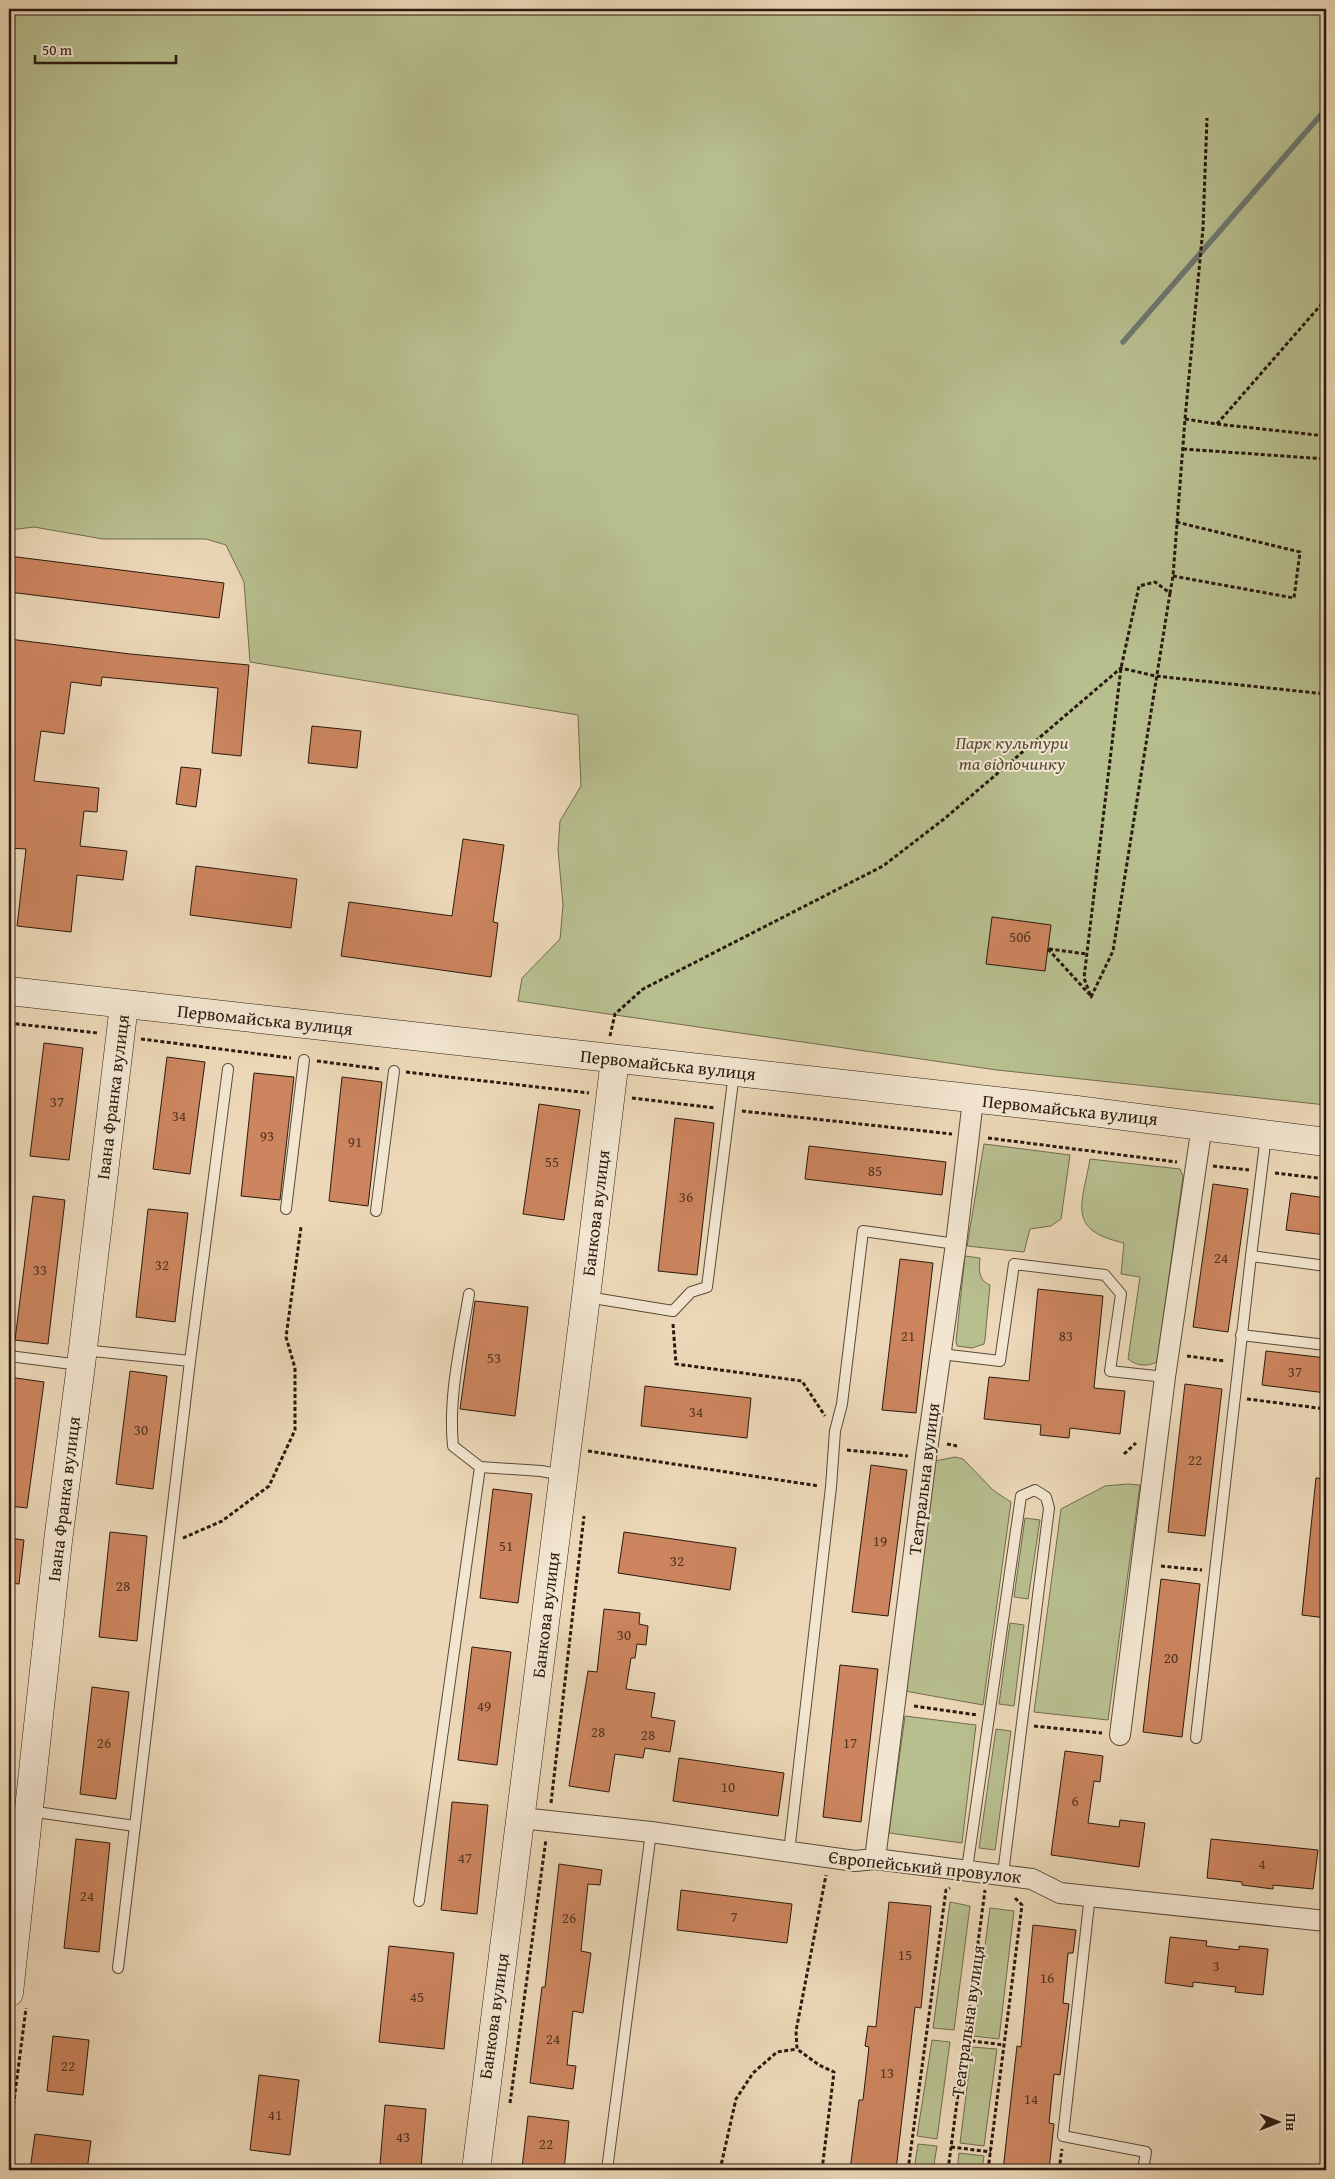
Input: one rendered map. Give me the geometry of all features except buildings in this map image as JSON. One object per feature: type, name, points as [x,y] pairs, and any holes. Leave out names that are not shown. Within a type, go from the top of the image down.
[{"type":"street","name":"Первомайська вулиця","points":[[9,991],[1202,1125],[1326,1142]]},
{"type":"street","name":"Івана Франка вулиця","points":[[9,1993],[18,1864],[28,1811],[58,1541],[124,1005]]},
{"type":"street","name":"Банкова вулиця","points":[[476,2170],[487,2068],[521,1818],[564,1475],[585,1450],[586,1297],[610,1058]]},
{"type":"street","name":"Театральна вулиця","points":[[875,1859],[926,1458],[956,1244],[973,1100]]},
{"type":"street","points":[[1120,1735],[1143,1564],[1165,1376],[1202,1125]]},
{"type":"street","name":"Європейський провулок","points":[[521,1818],[651,1832],[855,1861],[875,1859],[996,1873],[1032,1879],[1060,1893],[1326,1921]]},
{"type":"lane","points":[[286,1209],[304,1060]]},
{"type":"lane","points":[[118,1968],[190,1361],[228,1069]]},
{"type":"lane","points":[[376,1211],[394,1071]]},
{"type":"lane","points":[[586,1297],[673,1311],[691,1292],[707,1286],[734,1072]]},
{"type":"lane","points":[[1196,1738],[1241,1335],[1266,1134]]},
{"type":"lane","points":[[789,1852],[831,1488],[835,1432],[842,1404],[863,1230],[956,1244]]},
{"type":"lane","points":[[1251,1256],[1326,1266]]},
{"type":"lane","points":[[941,1354],[1000,1361],[1014,1264],[1105,1275],[1121,1294],[1110,1371],[1165,1376]]},
{"type":"lane","points":[[468,1294],[451,1427],[453,1446],[480,1467],[541,1471],[564,1475]]},
{"type":"lane","points":[[1241,1335],[1326,1345]]},
{"type":"lane","points":[[9,1356],[190,1361]]},
{"type":"lane","points":[[419,1901],[480,1467]]},
{"type":"lane","points":[[968,1870],[1021,1496],[1035,1490],[1046,1497],[1049,1508],[1022,1724],[996,1873]]},
{"type":"lane","points":[[28,1811],[135,1826]]},
{"type":"lane","points":[[607,2170],[651,1832]]},
{"type":"lane","points":[[1090,1895],[1063,2136],[1146,2152],[1144,2170]]},
{"type":"path","points":[[1091,996],[1113,951],[1173,576],[1176,522],[1203,228],[1206,118]]},
{"type":"path","points":[[1217,424],[1326,299]]},
{"type":"path","points":[[1185,419],[1326,436]]},
{"type":"path","points":[[1183,449],[1326,459]]},
{"type":"path","points":[[1173,576],[1294,598],[1300,552],[1176,522]]},
{"type":"path","points":[[1091,996],[1084,978],[1121,668],[1139,586],[1156,582],[1170,593]]},
{"type":"path","points":[[1121,668],[1156,676],[1326,694]]},
{"type":"path","points":[[610,1058],[615,1014],[643,989],[883,866],[944,819],[1121,668]]},
{"type":"path","points":[[1087,954],[1048,949],[1091,996]]},
{"type":"path","points":[[9,1023],[119,1035]]},
{"type":"path","points":[[632,1108],[634,1098]]},
{"type":"path","points":[[169,1544],[222,1521],[269,1486],[295,1430],[295,1368],[286,1337],[301,1227]]},
{"type":"path","points":[[673,1311],[676,1364],[802,1381],[845,1450],[926,1458],[944,1444],[957,1446]]},
{"type":"path","points":[[1168,1354],[1238,1363]]},
{"type":"path","points":[[1234,1398],[1326,1409]]},
{"type":"path","points":[[585,1450],[831,1488]]},
{"type":"path","points":[[508,2112],[548,1821],[584,1510]]},
{"type":"path","points":[[1143,1564],[1216,1571]]},
{"type":"path","points":[[896,1704],[990,1716]]},
{"type":"path","points":[[1022,1724],[1120,1735]]},
{"type":"path","points":[[798,2049],[796,2031],[829,1857]]},
{"type":"path","points":[[988,2170],[1022,1905],[996,1873]]},
{"type":"path","name":"Театральна вулиця","points":[[948,2170],[965,2040],[996,1873]]},
{"type":"path","points":[[908,2170],[946,1890],[954,1887]]},
{"type":"path","points":[[965,2040],[1004,2045]]},
{"type":"path","points":[[720,2170],[736,2099],[753,2073],[777,2052],[798,2049],[819,2065],[834,2072],[822,2170]]},
{"type":"path","points":[[1059,2170],[1063,2136]]},
{"type":"path","points":[[951,2147],[990,2152]]},
{"type":"green space","name":"Парк культури та відпочинку","points":[[9,9],[1326,9],[1326,1105],[997,1070],[518,1001],[522,978],[560,939],[563,905],[558,850],[560,821],[581,786],[578,715],[250,662],[244,582],[226,545],[206,539],[103,539],[34,527],[9,530]]},
{"type":"green space","points":[[984,1144],[1070,1155],[1061,1219],[1051,1226],[1030,1229],[1024,1252],[967,1246]]},
{"type":"green space","points":[[1090,1159],[1180,1169],[1183,1176],[1157,1362],[1153,1364],[1142,1365],[1128,1359],[1140,1277],[1121,1274],[1124,1243],[1106,1238],[1093,1231],[1086,1223],[1082,1213],[1082,1202]]},
{"type":"green space","points":[[965,1256],[980,1258],[981,1277],[990,1285],[984,1344],[972,1348],[957,1346],[956,1341]]},
{"type":"green space","points":[[955,1457],[963,1459],[994,1491],[1011,1502],[983,1705],[905,1691],[935,1461]]},
{"type":"green space","points":[[1140,1485],[1108,1720],[1034,1712],[1061,1509],[1105,1486]]},
{"type":"green space","points":[[1025,1518],[1040,1520],[1028,1599],[1014,1597]]},
{"type":"green space","points":[[1010,1623],[1024,1625],[1014,1706],[999,1704]]},
{"type":"green space","points":[[905,1716],[976,1725],[962,1843],[889,1833]]},
{"type":"green space","points":[[996,1729],[1011,1731],[995,1850],[979,1848]]},
{"type":"green space","points":[[950,1902],[970,1906],[954,2030],[933,2028]]},
{"type":"green space","points":[[990,1908],[1014,1911],[999,2039],[973,2036]]},
{"type":"green space","points":[[932,2040],[950,2042],[937,2139],[917,2136]]},
{"type":"green space","points":[[972,2047],[997,2049],[984,2146],[960,2143]]},
{"type":"green space","points":[[918,2144],[937,2146],[933,2170],[914,2170]]},
{"type":"green space","points":[[959,2153],[984,2156],[982,2170],[957,2170]]},
{"type":"waterway","points":[[1123,342],[1326,109]]}]
